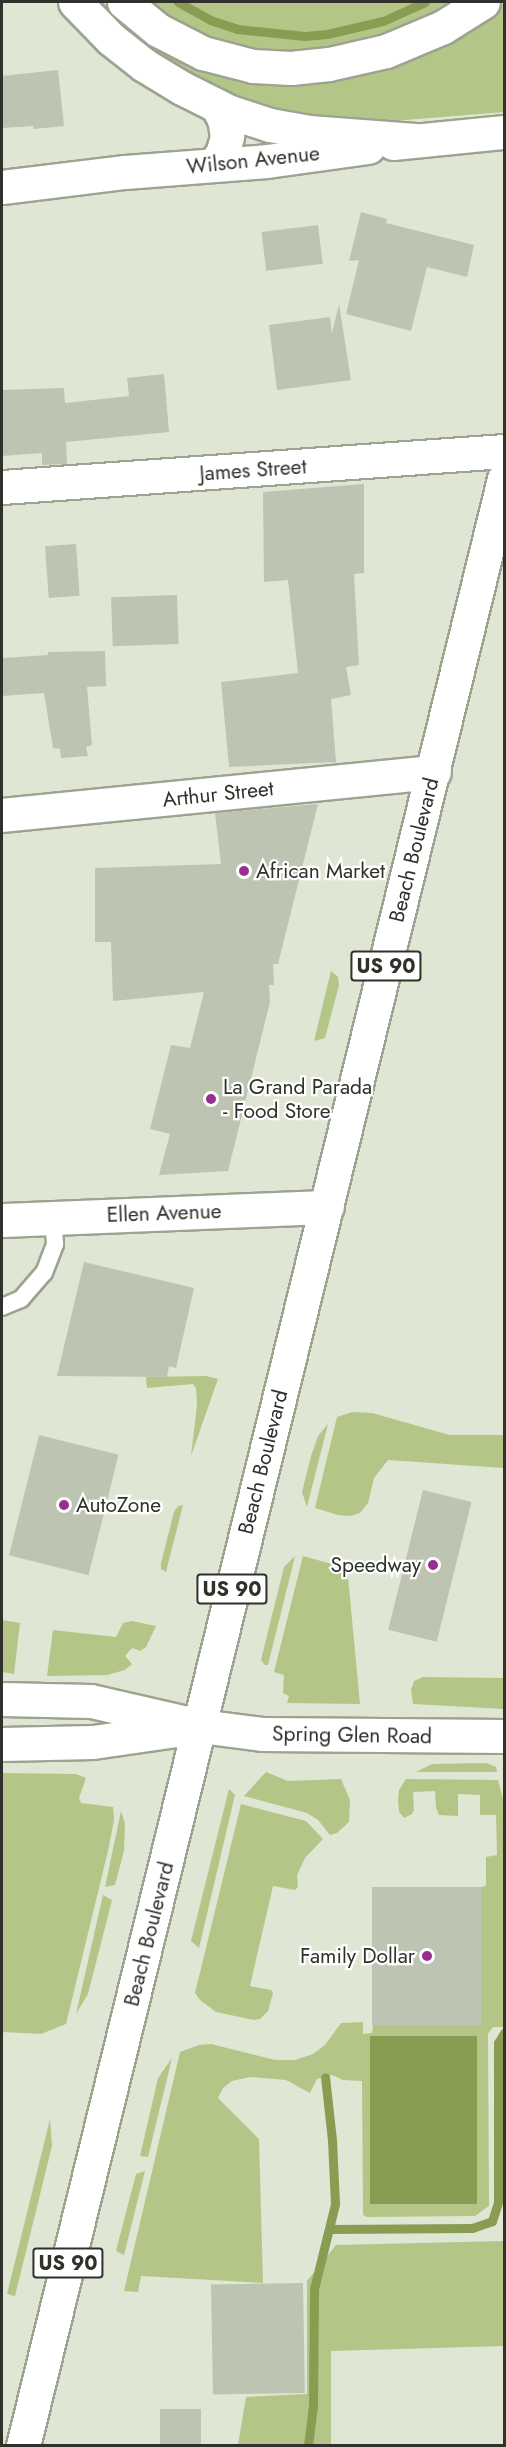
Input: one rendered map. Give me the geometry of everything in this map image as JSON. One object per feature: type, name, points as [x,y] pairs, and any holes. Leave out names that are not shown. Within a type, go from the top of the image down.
[{"type":"main road","points":[[75,2],[100,29],[133,57],[169,81],[217,106],[248,118],[297,130],[352,137],[415,140]]},
{"type":"main road","points":[[124,2],[158,30],[203,53],[253,66],[291,68],[329,64],[386,51],[443,27],[483,2]]},
{"type":"main road","points":[[213,165],[222,154],[227,136],[224,119],[217,106]]},
{"type":"main road","name":"Wilson Avenue","points":[[2,187],[125,172],[285,159],[415,140],[504,132]]},
{"type":"main road","name":"James Street","points":[[2,487],[504,451]]},
{"type":"main road","name":"Beach Boulevard","points":[[23,2445],[504,479]]},
{"type":"main road","name":"Arthur Street","points":[[2,815],[434,772]]},
{"type":"main road","name":"Ellen Avenue","points":[[2,1220],[327,1207]]},
{"type":"main road","name":"Spring Glen Road","points":[[4,1699],[91,1701],[200,1726],[263,1734],[504,1736]]},
{"type":"main road","name":"Spring Glen Road","points":[[2,1744],[93,1742],[200,1726]]},
{"type":"lane","points":[[2,1307],[21,1299],[44,1273],[55,1244],[53,1218]]},
{"type":"shaded area","points":[[89,2],[103,2],[113,12],[215,72],[494,11],[504,3],[504,112],[356,124],[256,108],[183,76]]},
{"type":"shaded area","points":[[146,2],[454,2],[385,35],[296,53],[242,50],[187,30]]},
{"type":"shaded area","points":[[331,971],[338,977],[339,985],[325,1038],[314,1041]]},
{"type":"shaded area","points":[[206,1376],[218,1379],[191,1456],[197,1405],[196,1388],[193,1384],[147,1388],[146,1377]]},
{"type":"shaded area","points":[[352,1412],[372,1413],[450,1435],[504,1435],[504,1468],[388,1460],[374,1478],[368,1503],[360,1513],[350,1516],[338,1515],[315,1508],[337,1417]]},
{"type":"shaded area","points":[[328,1424],[307,1507],[302,1492],[311,1456],[318,1436]]},
{"type":"shaded area","points":[[183,1505],[166,1572],[161,1569],[161,1563],[174,1512],[178,1506]]},
{"type":"shaded area","points":[[295,1556],[268,1665],[265,1665],[261,1660],[284,1567]]},
{"type":"shaded area","points":[[303,1556],[339,1566],[348,1577],[360,1704],[287,1703],[289,1696],[283,1693],[284,1675],[274,1672]]},
{"type":"shaded area","points":[[2,1620],[20,1623],[14,1674],[2,1672]]},
{"type":"shaded area","points":[[132,1621],[156,1626],[146,1647],[140,1651],[132,1648],[125,1656],[132,1664],[125,1670],[107,1675],[47,1676],[53,1630],[116,1637],[123,1623]]},
{"type":"shaded area","points":[[423,1677],[504,1678],[504,1709],[413,1704],[411,1690],[414,1681]]},
{"type":"shaded area","points":[[486,1763],[496,1767],[497,1772],[416,1772],[432,1764]]},
{"type":"shaded area","points":[[266,1772],[288,1781],[341,1779],[350,1800],[349,1822],[337,1833],[330,1835],[318,1820],[307,1813],[244,1796]]},
{"type":"shaded area","points":[[2,1773],[76,1774],[86,1778],[79,1798],[81,1803],[113,1807],[114,1820],[108,1851],[66,2024],[41,2034],[2,2032]]},
{"type":"shaded area","points":[[406,1779],[498,1780],[504,1803],[504,2027],[493,2027],[488,2034],[489,2206],[475,2216],[367,2217],[363,2215],[362,2081],[343,2080],[332,2075],[317,2079],[310,2093],[286,2080],[250,2077],[232,2081],[223,2088],[218,2098],[259,2139],[263,2283],[141,2276],[138,2292],[124,2291],[180,2052],[199,2045],[211,2044],[275,2060],[295,2060],[313,2054],[325,2045],[341,2023],[363,2022],[363,2034],[372,2033],[373,2025],[481,2025],[481,1887],[486,1886],[486,1857],[497,1855],[496,1815],[480,1815],[480,1795],[458,1794],[458,1816],[439,1815],[436,1808],[435,1791],[413,1792],[414,1810],[412,1814],[404,1818],[399,1812],[398,1801],[399,1790]]},
{"type":"shaded area","points":[[229,1789],[235,1795],[199,1948],[191,1941]]},
{"type":"shaded area","points":[[241,1804],[306,1821],[323,1839],[305,1858],[297,1875],[298,1887],[295,1890],[273,1886],[250,1986],[271,1990],[273,1993],[268,2011],[260,2019],[254,2020],[216,2012],[200,2000],[195,1993]]},
{"type":"shaded area","points":[[121,1811],[125,1824],[124,1851],[115,1885],[105,1887]]},
{"type":"shaded area","points":[[103,1895],[112,1900],[88,1994],[76,2014]]},
{"type":"shaded area","points":[[370,2036],[477,2036],[477,2204],[370,2204]]},
{"type":"shaded area","points":[[172,2058],[148,2157],[140,2156],[158,2078]]},
{"type":"shaded area","points":[[50,2119],[52,2146],[15,2296],[7,2294]]},
{"type":"shaded area","points":[[145,2171],[124,2255],[116,2251],[136,2174]]},
{"type":"shaded area","points":[[504,2241],[504,2346],[331,2351],[331,2445],[238,2445],[246,2397],[307,2394],[307,2281],[336,2245]]},
{"type":"building","points":[[58,70],[64,126],[34,129],[33,126],[2,128],[2,76]]},
{"type":"building","points":[[361,212],[387,219],[386,223],[474,245],[467,277],[427,267],[411,331],[346,314],[359,260],[349,261]]},
{"type":"building","points":[[318,225],[323,264],[266,271],[261,232]]},
{"type":"building","points":[[339,304],[351,380],[277,390],[269,325],[330,317],[332,333]]},
{"type":"building","points":[[164,374],[169,432],[66,442],[67,464],[42,465],[42,453],[2,456],[2,390],[64,388],[65,403],[129,396],[127,378]]},
{"type":"building","points":[[364,484],[364,573],[354,574],[359,665],[346,667],[351,695],[331,699],[336,762],[229,767],[221,682],[298,673],[288,580],[264,582],[263,492]]},
{"type":"building","points":[[76,544],[80,596],[49,598],[45,546]]},
{"type":"building","points":[[177,595],[179,644],[113,646],[111,597]]},
{"type":"building","points":[[105,651],[106,686],[87,687],[92,745],[86,747],[88,756],[61,758],[60,749],[53,748],[44,693],[2,696],[2,658],[48,655],[48,652]]},
{"type":"building","points":[[318,804],[278,964],[273,964],[274,985],[269,985],[270,1002],[228,1171],[159,1175],[170,1134],[150,1129],[171,1045],[190,1048],[204,992],[113,1001],[111,942],[95,942],[95,868],[221,864],[215,813]]},
{"type":"building","points":[[84,1262],[194,1288],[176,1368],[169,1366],[167,1377],[57,1376]]},
{"type":"building","name":"AutoZone","points":[[39,1435],[119,1455],[89,1575],[9,1555]]},
{"type":"building","points":[[423,1490],[472,1502],[437,1642],[388,1630]]},
{"type":"building","name":"Family Dollar","points":[[372,1887],[481,1887],[481,2025],[372,2025]]},
{"type":"building","points":[[303,2283],[305,2393],[213,2395],[211,2285]]},
{"type":"building","points":[[160,2409],[201,2409],[201,2445],[160,2445]]},
{"type":"waterway","points":[[178,2],[210,20],[237,29],[305,36],[327,34],[383,21],[425,2]]},
{"type":"waterway","points":[[330,2229],[472,2228],[492,2221],[498,2202],[498,2043],[504,2033]]},
{"type":"waterway","points":[[308,2446],[313,2408],[314,2289],[335,2204],[332,2140],[325,2077]]},
{"type":"place","name":"African Market","points":[[244,871]]},
{"type":"place","name":"La Grand Parada - Food Store","points":[[211,1099]]},
{"type":"place","name":"AutoZone","points":[[64,1505]]},
{"type":"place","name":"Speedway","points":[[433,1565]]},
{"type":"place","name":"Family Dollar","points":[[427,1956]]}]
